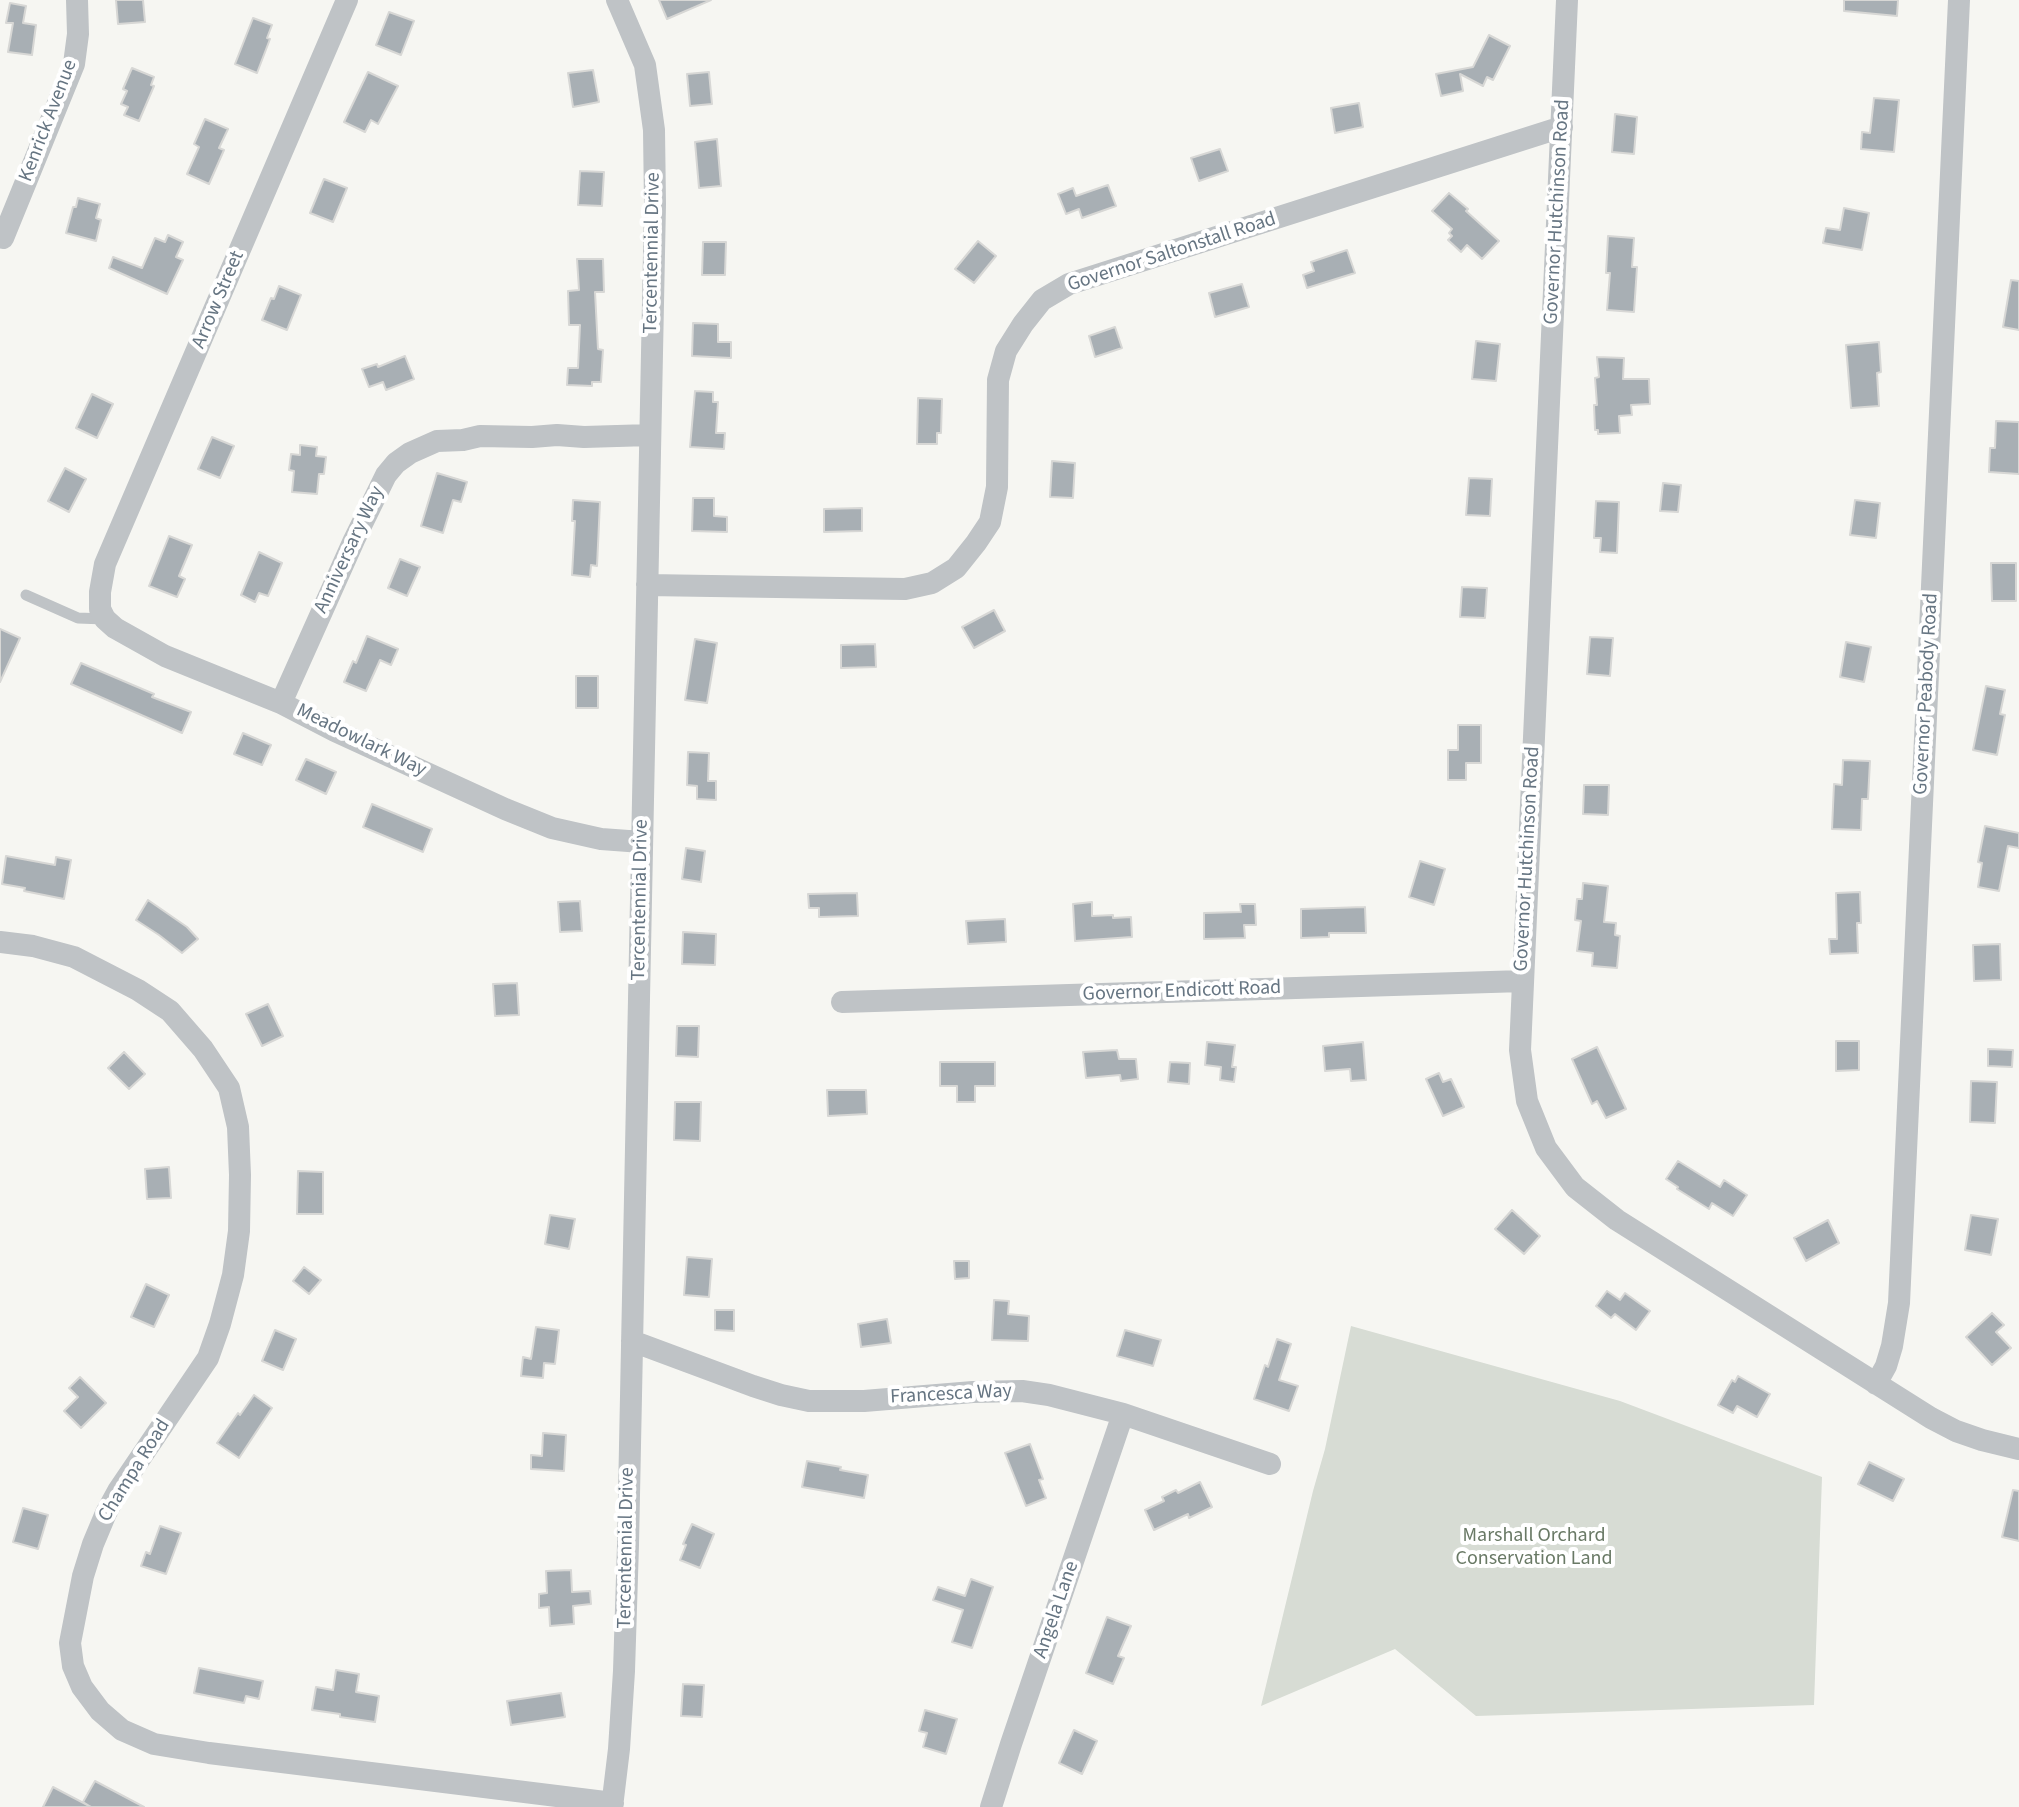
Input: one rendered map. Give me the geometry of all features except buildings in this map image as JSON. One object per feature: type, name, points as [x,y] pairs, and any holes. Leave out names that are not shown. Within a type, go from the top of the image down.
[{"type":"street","name":"Kenrick Avenue","points":[[3,238],[74,64],[78,34],[77,0]]},
{"type":"street","name":"Arrow Street","points":[[103,611],[100,592],[105,564],[347,0]]},
{"type":"street","name":"Tercentennial Drive","points":[[613,1805],[624,1671],[655,204],[654,130],[645,65],[617,0]]},
{"type":"street","name":"Governor Hutchinson Road","points":[[1567,0],[1520,1050],[1527,1101],[1546,1148],[1575,1187],[1617,1220],[1956,1431],[2019,1449]]},
{"type":"street","name":"Governor Peabody Road","points":[[1876,1384],[1892,1346],[1899,1303],[1959,0]]},
{"type":"street","name":"Governor Saltonstall Road","points":[[647,585],[905,589],[932,583],[956,568],[990,522],[997,487],[998,380],[1006,351],[1042,300],[1069,284],[1562,127]]},
{"type":"street","name":"Anniversary Way","points":[[281,703],[347,554],[386,475],[396,463],[437,441],[480,436],[650,435]]},
{"type":"street","name":"Meadowlark Way","points":[[103,611],[115,628],[165,656],[281,703],[505,809],[552,828],[601,839],[642,842]]},
{"type":"street","name":"Champa Road","points":[[0,942],[33,946],[74,957],[138,990],[170,1011],[203,1049],[229,1088],[238,1127],[239,1231],[233,1275],[220,1324],[208,1358],[125,1481],[106,1513],[93,1544],[83,1576],[70,1643],[73,1666],[82,1687],[100,1711],[122,1730],[154,1744],[613,1805]]},
{"type":"street","name":"Governor Endicott Road","points":[[842,1002],[1523,981]]},
{"type":"street","name":"Francesca Way","points":[[632,1341],[753,1386],[809,1401],[973,1392],[1022,1391],[1049,1395],[1123,1414],[1270,1464]]},
{"type":"street","name":"Angela Lane","points":[[991,1807],[1123,1414]]},
{"type":"lane","points":[[26,595],[78,618],[103,611]]},
{"type":"green space","name":"Marshall Orchard Conservation Land","points":[[1351,1326],[1620,1401],[1822,1477],[1814,1705],[1476,1716],[1395,1649],[1261,1706],[1325,1449]]}]
